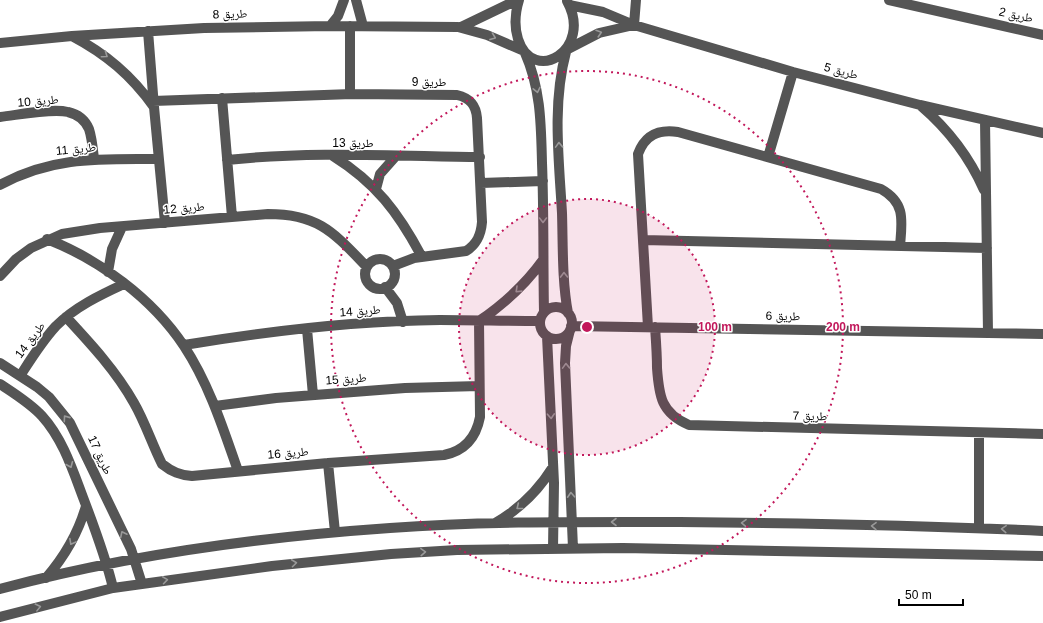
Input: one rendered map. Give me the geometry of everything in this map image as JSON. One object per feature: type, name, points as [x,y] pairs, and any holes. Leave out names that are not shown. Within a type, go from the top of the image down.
[{"type":"street","points":[[330,26],[338,16],[344,0]]},
{"type":"street","points":[[356,0],[363,26]]},
{"type":"street","points":[[518,0],[515,26],[519,43],[534,78],[540,105],[543,181],[541,329],[546,336],[553,467],[553,549]]},
{"type":"street","name":"طريق 8","points":[[461,27],[518,0]]},
{"type":"street","points":[[634,25],[636,0]]},
{"type":"street","name":"طريق 2","points":[[889,0],[1043,35]]},
{"type":"street","points":[[568,3],[574,27],[559,88],[558,119],[564,280],[570,328],[566,346],[566,363],[573,548]]},
{"type":"street","name":"طريق 5","points":[[568,3],[602,12],[634,25],[793,72],[920,105],[1043,133]]},
{"type":"street","name":"طريق 5","points":[[567,51],[599,33],[634,25]]},
{"type":"street","name":"طريق 8","points":[[0,43],[148,31],[330,26],[461,27],[499,39],[535,59],[543,61],[551,60],[567,51]]},
{"type":"street","points":[[350,26],[350,94]]},
{"type":"street","points":[[148,31],[153,104],[165,223]]},
{"type":"street","points":[[72,36],[110,58],[141,89],[153,104]]},
{"type":"street","points":[[768,157],[793,72]]},
{"type":"street","name":"طريق 9","points":[[153,104],[222,98],[350,94],[457,95],[464,97],[474,105],[477,112],[482,229],[476,242],[466,250],[459,253],[422,257],[407,260],[393,266]]},
{"type":"street","points":[[222,98],[232,217]]},
{"type":"street","points":[[920,105],[937,120],[961,148],[977,173],[986,194]]},
{"type":"street","name":"طريق 10","points":[[0,117],[58,112],[68,112],[77,115],[85,121],[89,130],[94,159]]},
{"type":"street","points":[[985,120],[988,333]]},
{"type":"street","name":"طريق 7","points":[[900,246],[901,213],[897,203],[890,194],[881,189],[667,130],[657,132],[648,137],[638,154],[643,240],[658,390],[662,402],[669,412],[678,420],[689,425],[1043,434]]},
{"type":"street","points":[[333,156],[358,173],[376,189],[397,214],[422,257]]},
{"type":"street","name":"طريق 13","points":[[227,160],[260,157],[333,156],[480,158]]},
{"type":"street","points":[[376,189],[380,174],[396,156]]},
{"type":"street","name":"طريق 11","points":[[0,185],[36,169],[70,161],[94,159],[159,159]]},
{"type":"street","points":[[481,183],[543,181]]},
{"type":"street","name":"طريق 12","points":[[0,276],[16,259],[31,248],[47,239],[76,231],[232,217],[288,214],[306,218],[335,234],[367,267]]},
{"type":"street","points":[[108,272],[112,249],[122,226]]},
{"type":"street","points":[[47,239],[79,253],[108,272],[157,312],[184,346],[215,406],[238,471]]},
{"type":"street","points":[[643,240],[987,248]]},
{"type":"street","points":[[373,260],[386,260],[393,266],[395,276],[393,281],[385,288],[371,285],[366,277],[367,267],[373,260]]},
{"type":"street","points":[[479,321],[520,288],[543,260]]},
{"type":"street","name":"طريق 14","points":[[20,376],[48,336],[66,317],[91,300],[124,284]]},
{"type":"street","points":[[385,288],[397,303],[403,322]]},
{"type":"street","points":[[542,317],[551,308],[558,307],[568,313]]},
{"type":"street","name":"طريق 16","points":[[66,317],[109,365],[123,384],[135,404],[162,464],[171,471],[186,476],[328,463],[444,455],[461,449],[469,443],[478,427],[479,321]]},
{"type":"street","name":"طريق 14","points":[[184,346],[307,329],[403,322],[479,321],[542,317]]},
{"type":"street","name":"طريق 6","points":[[570,328],[652,327],[1043,334]]},
{"type":"street","points":[[546,336],[554,338],[562,337],[570,328]]},
{"type":"street","points":[[307,329],[313,395]]},
{"type":"street","name":"طريق 17","points":[[0,363],[49,397],[70,423],[134,559],[142,584]]},
{"type":"street","points":[[0,384],[28,403],[53,431],[68,461],[86,506],[107,564],[113,588]]},
{"type":"street","name":"طريق 15","points":[[215,406],[254,400],[424,386],[479,386]]},
{"type":"street","points":[[979,528],[980,433]]},
{"type":"street","points":[[328,463],[335,532]]},
{"type":"street","points":[[494,524],[512,513],[528,500],[538,490],[553,467]]},
{"type":"street","points":[[46,578],[72,542],[86,506]]},
{"type":"street","points":[[0,589],[107,564],[196,549],[335,532],[390,528],[573,522],[746,523],[979,528],[1043,531]]},
{"type":"street","points":[[0,617],[113,588],[340,558],[457,550],[573,548],[739,549],[1043,556]]}]
